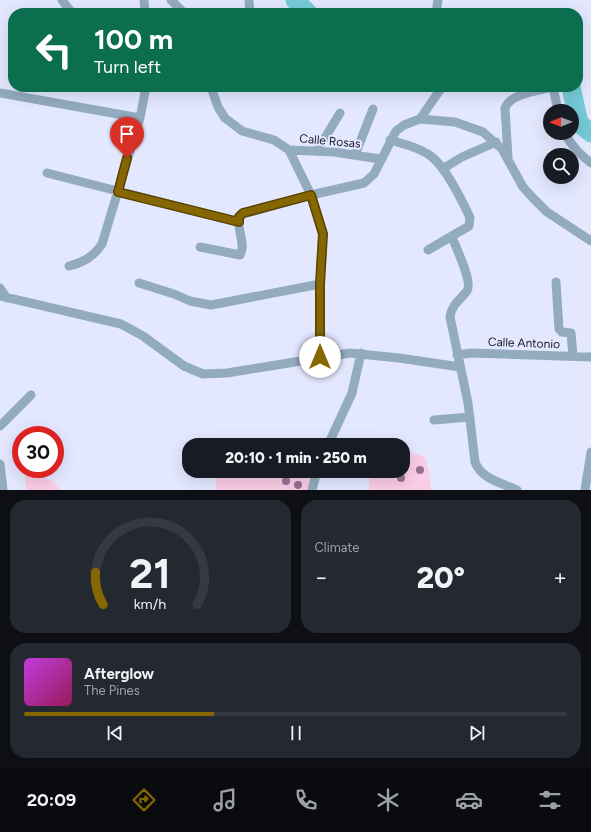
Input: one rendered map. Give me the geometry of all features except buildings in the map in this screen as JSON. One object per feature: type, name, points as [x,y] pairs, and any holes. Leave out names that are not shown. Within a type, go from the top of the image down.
[{"type":"street","points":[[62,0],[68,8]]},
{"type":"street","points":[[171,0],[179,8]]},
{"type":"street","points":[[249,2],[250,8]]},
{"type":"street","points":[[69,266],[84,262],[92,257],[102,244],[140,118],[145,92]]},
{"type":"street","name":"Calle Rosas","points":[[213,92],[218,107],[234,126],[242,131],[274,140],[289,150],[317,151],[380,159]]},
{"type":"street","points":[[420,119],[439,92]]},
{"type":"street","points":[[508,159],[505,116],[507,104],[518,97],[536,92]]},
{"type":"street","points":[[554,92],[557,104]]},
{"type":"street","points":[[0,93],[140,118]]},
{"type":"street","points":[[355,155],[373,109]]},
{"type":"street","points":[[317,151],[340,113]]},
{"type":"street","points":[[200,247],[240,255],[242,250],[239,217],[243,213],[364,183],[374,174],[380,159],[396,131],[404,125],[420,119],[464,124],[483,132],[496,142],[508,159],[523,187],[532,197],[548,212],[591,241]]},
{"type":"street","points":[[390,140],[422,150],[437,160],[444,168],[470,218],[469,226],[428,250]]},
{"type":"street","points":[[568,140],[578,152],[591,163]]},
{"type":"street","points":[[444,168],[462,157],[496,142]]},
{"type":"street","points":[[289,150],[311,195],[323,234],[320,284],[320,357]]},
{"type":"street","points":[[47,173],[239,222]]},
{"type":"street","points":[[452,237],[469,281],[468,290],[454,304],[450,317],[470,417],[478,470],[483,475],[518,490]]},
{"type":"street","points":[[556,282],[559,329],[562,332],[571,333],[573,356]]},
{"type":"street","points":[[139,284],[174,294],[190,301],[211,305],[320,284]]},
{"type":"street","points":[[0,288],[3,297],[122,324],[143,336],[184,366],[203,374],[228,373],[320,357],[361,353],[460,368]]},
{"type":"street","points":[[331,438],[352,393],[361,353]]},
{"type":"street","name":"Calle Antonio","points":[[457,355],[472,353],[591,357]]},
{"type":"street","points":[[2,420],[31,395]]},
{"type":"street","points":[[434,420],[470,417]]},
{"type":"street","points":[[587,488],[591,452]]},
{"type":"street","points":[[0,464],[3,490]]},
{"type":"street","points":[[312,490],[315,478]]},
{"type":"shaded area","points":[[410,452],[425,457],[429,471],[431,490],[369,490],[370,478],[410,478]]},
{"type":"shaded area","points":[[25,478],[43,478],[52,481],[61,490],[26,490]]},
{"type":"shaded area","points":[[217,478],[312,478],[311,490],[216,490]]},
{"type":"waterway","points":[[295,0],[303,8]]},
{"type":"waterway","points":[[572,92],[579,123],[591,133]]},
{"type":"route","points":[[127,158],[118,192],[239,222],[239,217],[243,213],[311,195],[320,221],[324,244],[320,284],[320,357]]}]
